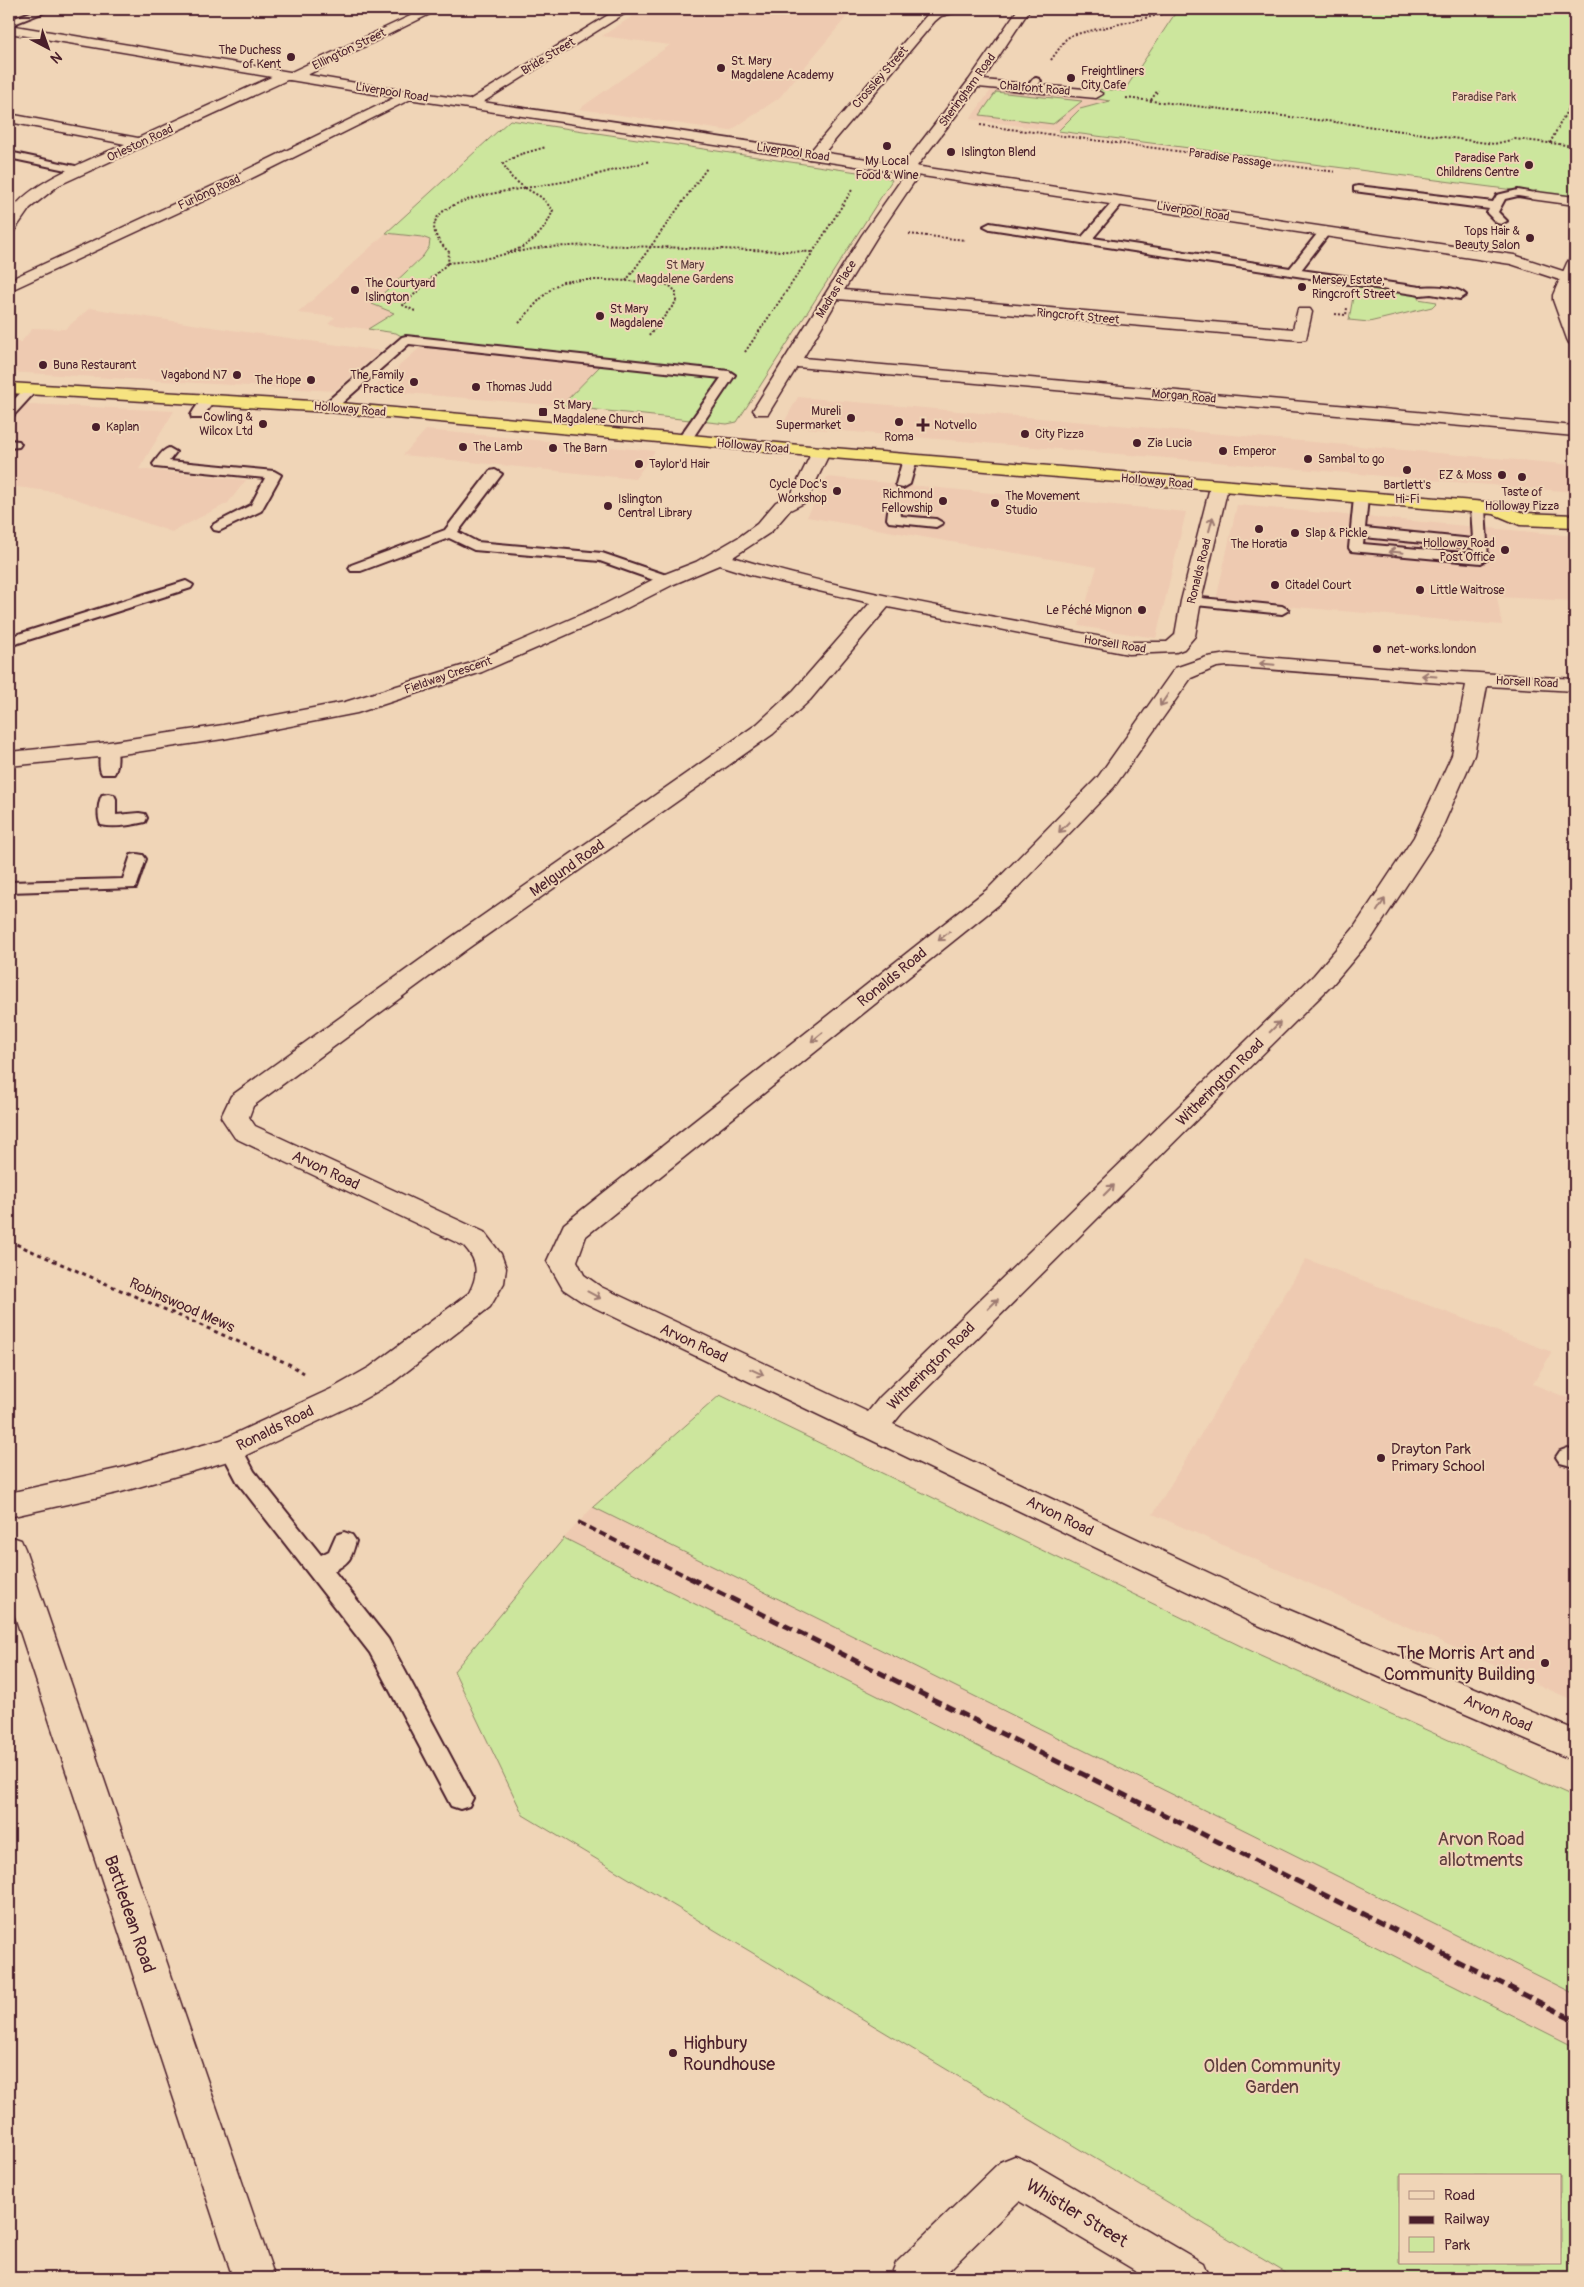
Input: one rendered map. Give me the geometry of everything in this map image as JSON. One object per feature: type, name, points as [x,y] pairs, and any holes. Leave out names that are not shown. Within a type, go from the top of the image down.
[{"type":"highway","name":"Holloway Road","points":[[9,388],[329,407],[821,452],[1478,508],[1498,509],[1513,505],[1567,508],[1575,511]]},
{"type":"highway","name":"Holloway Road","points":[[1498,509],[1520,519],[1575,521]]},
{"type":"street","name":"Ellington Street","points":[[289,76],[434,9]]},
{"type":"street","name":"Bride Street","points":[[470,104],[626,9]]},
{"type":"street","name":"Crossley Street","points":[[814,156],[931,18],[953,9]]},
{"type":"street","name":"Sheringham Road","points":[[911,170],[945,120],[974,83],[1024,9]]},
{"type":"street","name":"Liverpool Road","points":[[9,28],[408,95],[1325,231],[1514,260],[1573,273]]},
{"type":"street","name":"Orleston Road","points":[[9,228],[25,205],[44,189],[80,170],[289,76]]},
{"type":"street","name":"Chalfont Road","points":[[974,83],[1034,84],[1096,94]]},
{"type":"street","name":"Furlong Road","points":[[9,286],[237,180],[408,95]]},
{"type":"street","points":[[9,118],[140,143]]},
{"type":"street","name":"Madras Place","points":[[762,410],[911,170]]},
{"type":"street","points":[[1536,196],[1575,201]]},
{"type":"street","points":[[1573,273],[1561,295],[1561,300],[1575,340]]},
{"type":"street","name":"Ringcroft Street","points":[[834,294],[1300,335],[1304,312]]},
{"type":"street","name":"Morgan Road","points":[[793,362],[1575,431]]},
{"type":"street","name":"Fieldway Crescent","points":[[9,759],[109,749],[223,732],[349,708],[474,668],[612,608],[667,580],[703,566],[716,558],[764,528],[783,506],[799,498],[821,452]]},
{"type":"street","name":"Ronalds Road","points":[[1169,648],[1177,645],[1186,636],[1191,601],[1219,486]]},
{"type":"street","name":"Horsell Road","points":[[716,558],[758,571],[883,600],[1128,648],[1169,648],[1198,666],[1228,660],[1575,685]]},
{"type":"street","name":"Melgund Road","points":[[235,1117],[240,1102],[458,944],[765,729],[802,695],[883,600]]},
{"type":"street","name":"Ronalds Road","points":[[562,1261],[574,1231],[998,893],[1106,782],[1182,673],[1198,666]]},
{"type":"street","name":"Witherington Road","points":[[874,1427],[891,1405],[1323,980],[1362,934],[1426,837],[1463,755],[1478,679]]},
{"type":"street","name":"Arvon Road","points":[[235,1117],[245,1132],[474,1239],[487,1252],[492,1267]]},
{"type":"street","name":"Arvon Road","points":[[562,1261],[573,1282],[591,1294],[1263,1613],[1575,1746]]},
{"type":"street","name":"Ronalds Road","points":[[9,1505],[121,1480],[230,1450],[344,1396],[381,1375],[470,1309],[480,1300],[490,1285],[492,1267]]},
{"type":"street","name":"Battledean Road","points":[[9,1548],[254,2278]]},
{"type":"street","name":"Whistler Street","points":[[911,2278],[1015,2176],[1188,2278]]},
{"type":"lane","points":[[9,23],[46,9]]},
{"type":"lane","points":[[9,155],[80,170]]},
{"type":"lane","points":[[1358,189],[1495,206]]},
{"type":"lane","points":[[1501,221],[1492,213],[1501,197],[1518,193],[1536,196]]},
{"type":"lane","points":[[1085,240],[1120,200]]},
{"type":"lane","points":[[990,226],[1420,292],[1431,290],[1460,295]]},
{"type":"lane","points":[[1293,272],[1325,231]]},
{"type":"lane","points":[[329,407],[406,340],[729,375],[685,439]]},
{"type":"lane","points":[[9,412],[31,389]]},
{"type":"lane","points":[[198,415],[209,400]]},
{"type":"lane","points":[[169,452],[160,464],[274,475],[256,508],[219,527]]},
{"type":"lane","points":[[903,484],[910,459]]},
{"type":"lane","points":[[356,568],[450,533],[495,474]]},
{"type":"lane","points":[[1361,498],[1356,548],[1481,559],[1478,508]]},
{"type":"lane","points":[[895,511],[894,519],[936,524]]},
{"type":"lane","points":[[450,533],[474,546],[602,558],[667,580]]},
{"type":"lane","points":[[9,642],[186,585]]},
{"type":"lane","points":[[1191,601],[1282,610]]},
{"type":"lane","points":[[108,771],[109,749]]},
{"type":"lane","points":[[108,799],[107,821],[139,818]]},
{"type":"lane","points":[[9,887],[130,884],[137,859]]},
{"type":"lane","points":[[230,1450],[246,1477],[379,1646],[460,1798]]},
{"type":"lane","points":[[318,1568],[340,1556],[344,1541]]},
{"type":"path","points":[[1034,84],[1066,39],[1072,35],[1171,12]]},
{"type":"path","points":[[1151,100],[1158,90]]},
{"type":"path","points":[[1096,94],[1352,124],[1494,144],[1515,139],[1575,146]]},
{"type":"path","points":[[1550,143],[1575,95]]},
{"type":"path","name":"Paradise Passage","points":[[945,120],[1338,172]]},
{"type":"path","points":[[626,281],[718,152],[729,143]]},
{"type":"path","points":[[448,263],[449,252],[439,244],[434,232],[435,221],[442,211],[462,200],[573,180],[650,161]]},
{"type":"path","points":[[729,375],[813,252],[855,186],[877,165]]},
{"type":"path","points":[[503,254],[522,247],[535,238],[551,220],[552,210],[548,203],[525,188]]},
{"type":"path","points":[[874,230],[964,240],[990,226]]},
{"type":"path","points":[[432,343],[447,326],[403,305],[448,263],[544,247],[595,245],[813,252]]},
{"type":"path","points":[[495,350],[552,288],[563,282],[579,280],[626,281],[670,286],[676,292],[676,302],[626,364]]},
{"type":"path","name":"Robinswood Mews","points":[[9,1241],[289,1364],[344,1396]]},
{"type":"shaded area","name":"St. Mary Magdalene Academy","points":[[644,9],[853,9],[779,98],[730,131],[579,109],[670,45],[602,36]]},
{"type":"shaded area","points":[[991,90],[1112,101],[1081,109],[1058,131],[970,119]]},
{"type":"shaded area","name":"The Courtyard Islington","points":[[386,233],[422,237],[430,240],[423,256],[399,279],[379,306],[394,313],[368,329],[328,324],[335,317],[298,313]]},
{"type":"shaded area","points":[[90,308],[381,351],[334,391],[9,372],[9,341],[21,342],[33,328],[65,329]]},
{"type":"shaded area","points":[[421,347],[602,365],[561,406],[371,390]]},
{"type":"shaded area","points":[[798,397],[1575,465],[1575,492],[782,426]]},
{"type":"shaded area","points":[[9,403],[174,411],[139,469],[246,480],[228,503],[172,532],[56,492],[9,486]]},
{"type":"shaded area","points":[[426,430],[655,451],[635,479],[403,455]]},
{"type":"shaded area","points":[[827,477],[1186,512],[1156,638],[1079,626],[1097,567],[807,517]]},
{"type":"shaded area","points":[[1237,505],[1575,536],[1575,601],[1497,597],[1502,625],[1216,600]]},
{"type":"shaded area","name":"Drayton Park Primary School","points":[[1306,1259],[1552,1352],[1533,1384],[1575,1401],[1575,1701],[1153,1514]]},
{"type":"shaded area","points":[[593,1507],[1575,1994],[1575,2047],[564,1538]]},
{"type":"green space","name":"Paradise Park","points":[[1178,9],[1498,9],[1575,14],[1575,198],[1058,131],[1080,109],[1110,101],[1091,98],[1100,89],[1124,91]]},
{"type":"green space","points":[[996,92],[1082,101],[1053,124],[980,115]]},
{"type":"green space","name":"St Mary Magdalene Gardens","points":[[510,120],[884,176],[892,180],[737,422],[727,424],[561,406],[601,365],[421,347],[396,333],[368,329],[394,313],[372,304],[423,256],[429,247],[430,240],[422,237],[386,233]]},
{"type":"green space","points":[[1355,285],[1420,295],[1418,299],[1437,302],[1432,307],[1369,322],[1349,320]]},
{"type":"green space","name":"Arvon Road allotments","points":[[720,1395],[1247,1649],[1575,1797],[1575,1994],[593,1507]]},
{"type":"green space","name":"Olden Community Garden","points":[[564,1538],[1575,2047],[1575,2278],[1294,2278],[523,1815],[454,1671]]},
{"type":"railway","points":[[578,1522],[690,1578]]},
{"type":"railway","points":[[690,1578],[1575,2020]]},
{"type":"place","name":"The Duchess of Kent","points":[[291,57]]},
{"type":"place","name":"St. Mary Magdalene Academy","points":[[721,68]]},
{"type":"place","name":"Freightliners City Cafe","points":[[1071,78]]},
{"type":"place","name":"My Local Food & Wine","points":[[887,146]]},
{"type":"place","name":"Islington Blend","points":[[951,152]]},
{"type":"place","name":"Paradise Park Childrens Centre","points":[[1529,165]]},
{"type":"place","name":"Tops Hair & Beauty Salon","points":[[1530,238]]},
{"type":"place","name":"Mersey Estate, Ringcroft Street","points":[[1302,287]]},
{"type":"place","name":"The Courtyard Islington","points":[[355,290]]},
{"type":"place","name":"St Mary Magdalene","points":[[600,316]]},
{"type":"place","name":"Buna Restaurant","points":[[43,365]]},
{"type":"place","name":"Vagabond N7","points":[[237,375]]},
{"type":"place","name":"The Hope","points":[[311,380]]},
{"type":"place","name":"The Family Practice","points":[[414,382]]},
{"type":"place","name":"Thomas Judd","points":[[476,387]]},
{"type":"place","name":"St Mary Magdalene Church","points":[[543,412]]},
{"type":"place","name":"Mureli Supermarket","points":[[851,418]]},
{"type":"place","name":"Roma","points":[[899,422]]},
{"type":"place","name":"Cowling & Wilcox Ltd","points":[[263,424]]},
{"type":"place","name":"Notvello","points":[[923,425]]},
{"type":"place","name":"Kaplan","points":[[96,427]]},
{"type":"place","name":"City Pizza","points":[[1025,434]]},
{"type":"place","name":"Zia Lucia","points":[[1137,443]]},
{"type":"place","name":"The Lamb","points":[[463,447]]},
{"type":"place","name":"The Barn","points":[[553,448]]},
{"type":"place","name":"Emperor","points":[[1223,451]]},
{"type":"place","name":"Sambal to go","points":[[1308,459]]},
{"type":"place","name":"Taylor'd Hair","points":[[639,464]]},
{"type":"place","name":"Bartlett's Hi-Fi","points":[[1407,470]]},
{"type":"place","name":"EZ & Moss","points":[[1502,475]]},
{"type":"place","name":"Taste of Holloway Pizza","points":[[1522,477]]},
{"type":"place","name":"Cycle Doc's Workshop","points":[[837,491]]},
{"type":"place","name":"Richmond Fellowship","points":[[943,501]]},
{"type":"place","name":"The Movement Studio","points":[[995,503]]},
{"type":"place","name":"Islington Central Library","points":[[608,506]]},
{"type":"place","name":"The Horatia","points":[[1259,529]]},
{"type":"place","name":"Slap & Pickle","points":[[1295,533]]},
{"type":"place","name":"Holloway Road Post Office","points":[[1505,550]]},
{"type":"place","name":"Citadel Court","points":[[1275,585]]},
{"type":"place","name":"Little Waitrose","points":[[1420,590]]},
{"type":"place","name":"Le Péché Mignon","points":[[1142,610]]},
{"type":"place","name":"net-works.london","points":[[1377,649]]},
{"type":"place","name":"Drayton Park Primary School","points":[[1381,1458]]},
{"type":"place","name":"The Morris Art and Community Building","points":[[1545,1663]]},
{"type":"place","name":"Highbury Roundhouse","points":[[673,2053]]}]
